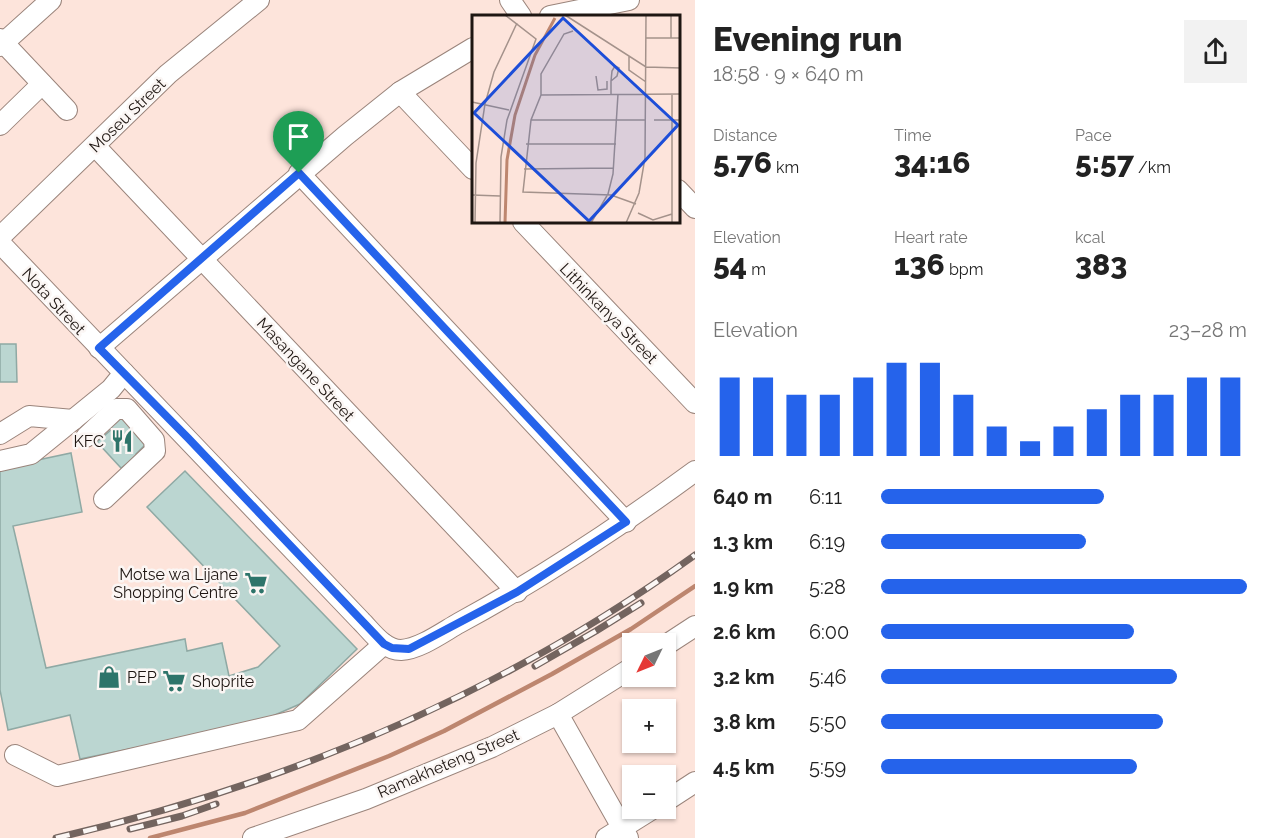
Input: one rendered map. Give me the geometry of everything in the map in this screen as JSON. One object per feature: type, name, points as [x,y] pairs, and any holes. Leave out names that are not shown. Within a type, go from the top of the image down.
[{"type":"street","points":[[51,0],[1,42],[67,111]]},
{"type":"street","name":"Moseu Street","points":[[0,237],[168,74],[259,0]]},
{"type":"street","points":[[510,0],[520,15]]},
{"type":"street","points":[[555,15],[629,0]]},
{"type":"street","points":[[99,348],[299,173],[400,92],[472,49]]},
{"type":"street","points":[[0,125],[42,84]]},
{"type":"street","points":[[400,92],[472,168]]},
{"type":"street","name":"Masangane Street","points":[[95,146],[517,592]]},
{"type":"street","points":[[299,173],[626,522]]},
{"type":"street","points":[[680,191],[695,208]]},
{"type":"street","name":"Lithinkanya Street","points":[[525,224],[695,403]]},
{"type":"street","name":"Nota Street","points":[[0,243],[384,644]]},
{"type":"street","points":[[0,461],[31,454],[111,389],[124,373]]},
{"type":"street","points":[[86,437],[116,409],[127,410],[154,440],[154,451],[104,499]]},
{"type":"street","points":[[0,434],[29,416],[73,420]]},
{"type":"street","points":[[15,755],[57,776],[298,720],[384,644],[392,648],[409,649],[517,592],[626,522],[695,471]]},
{"type":"street","points":[[676,638],[695,626]]},
{"type":"street","name":"Ramakheteng Street","points":[[253,838],[366,799],[492,747],[558,714],[622,674]]},
{"type":"street","points":[[558,714],[619,835],[640,819]]},
{"type":"street","points":[[676,794],[695,782]]},
{"type":"building","points":[[0,344],[16,344],[17,382],[0,382]]},
{"type":"building","name":"KFC","points":[[119,412],[145,445],[136,454],[138,456],[121,468],[97,442],[112,429],[107,424]]},
{"type":"building","name":"Motse wa Lijane Shopping Centre","points":[[71,453],[82,512],[13,526],[46,668],[185,639],[187,651],[222,643],[229,676],[258,667],[280,646],[147,507],[185,471],[357,649],[300,704],[254,724],[80,759],[70,715],[8,730],[0,690],[0,468]]},
{"type":"waterway","points":[[150,838],[245,813],[389,756],[444,731],[631,629],[695,586]]},
{"type":"railway","points":[[56,838],[226,791],[308,762],[390,728],[469,691],[547,650],[622,605],[695,555]]},
{"type":"railway","points":[[535,666],[641,603]]},
{"type":"railway","points":[[130,829],[182,816],[216,804]]},
{"type":"place","name":"KFC","points":[[122,441]]},
{"type":"place","name":"Motse wa Lijane Shopping Centre","points":[[256,583]]},
{"type":"place","name":"PEP","points":[[109,677]]},
{"type":"place","name":"Shoprite","points":[[174,681]]},
{"type":"route","points":[[299,173],[626,522],[517,592],[409,649],[399,650],[384,644],[99,348],[299,173]]}]
